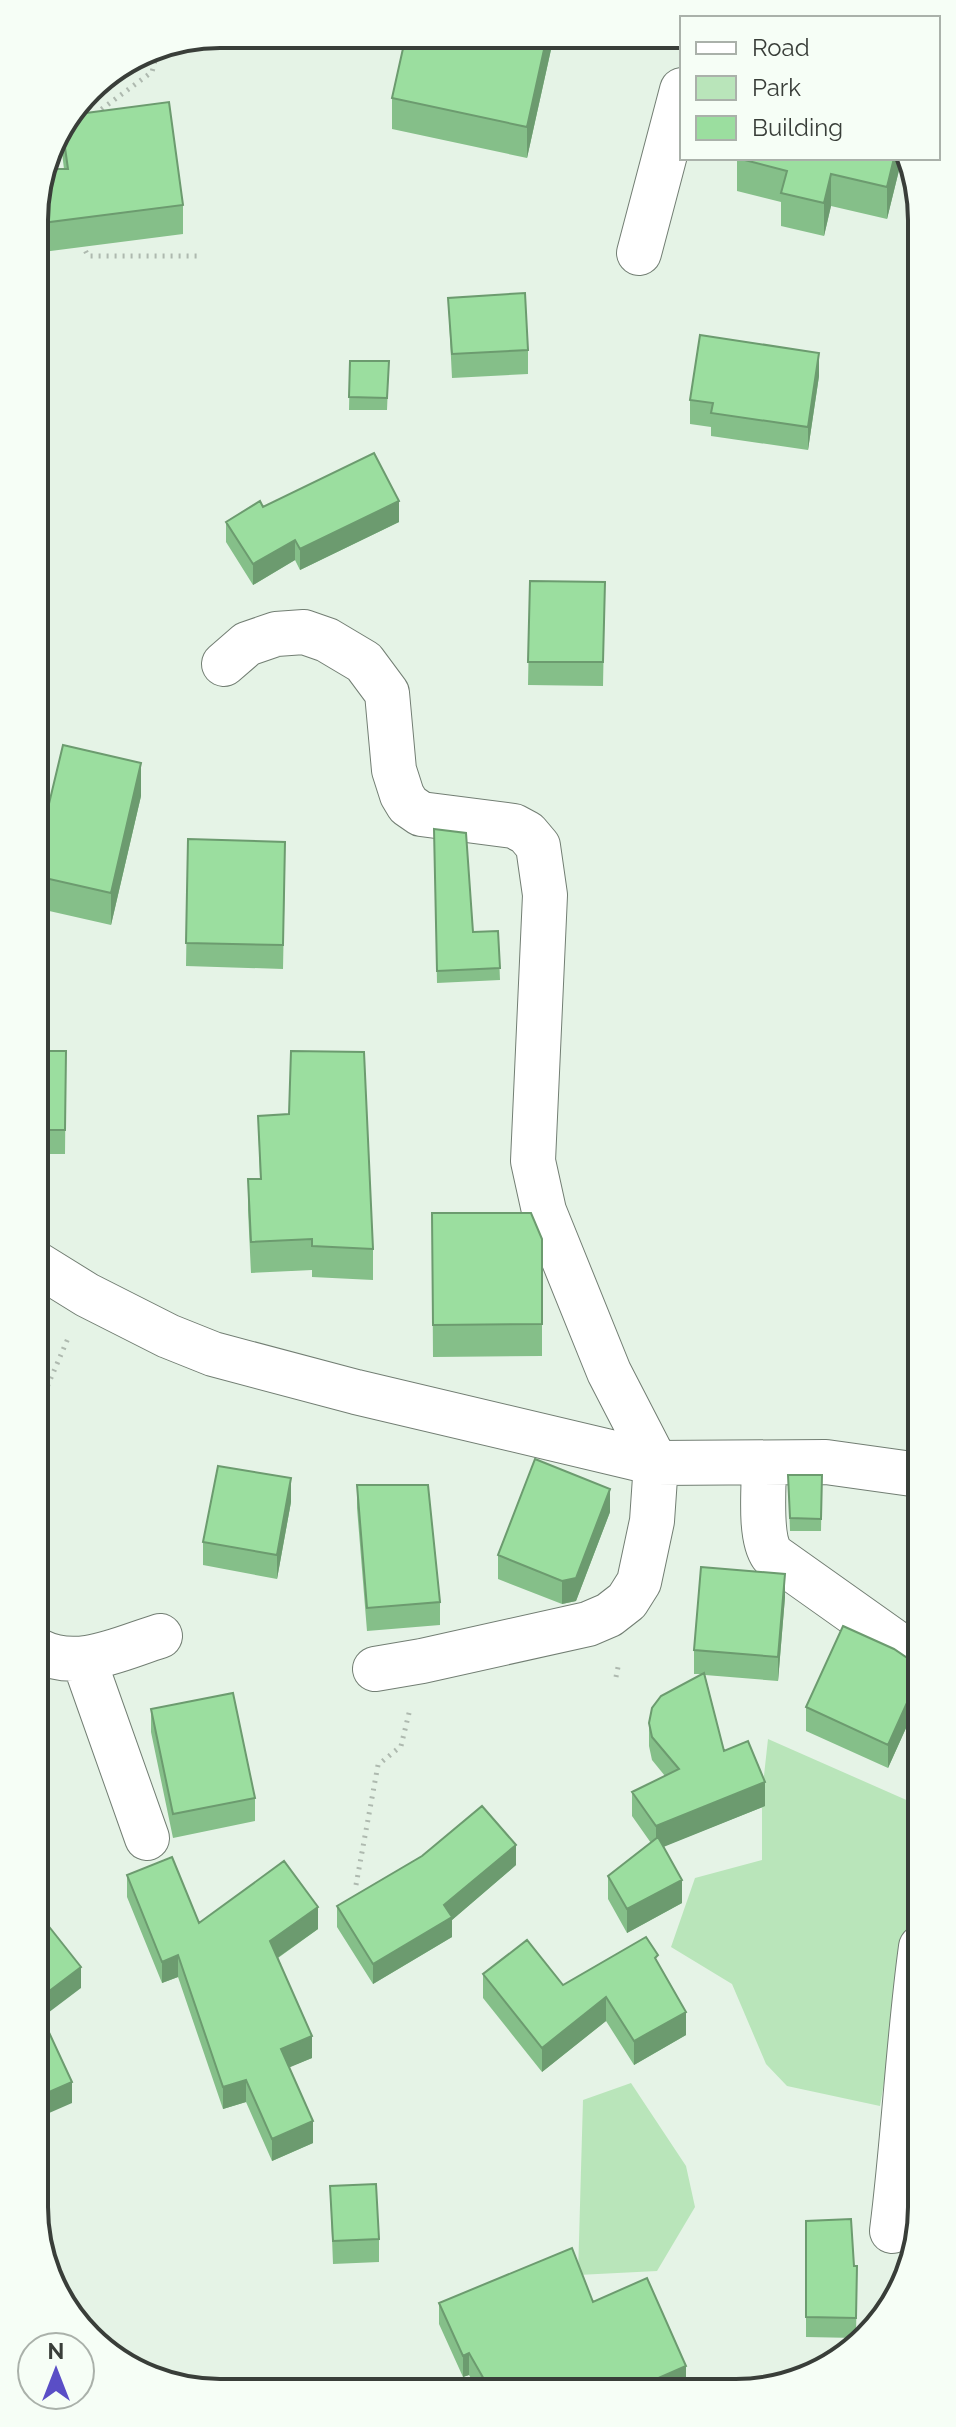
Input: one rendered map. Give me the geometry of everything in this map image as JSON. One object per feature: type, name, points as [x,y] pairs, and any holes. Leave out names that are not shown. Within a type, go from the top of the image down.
[{"type":"street","points":[[639,253],[680,98]]},
{"type":"street","points":[[224,664],[247,644],[276,634],[304,632],[327,640],[364,662],[387,693],[394,770],[408,805],[421,814],[514,826],[527,833],[538,846],[545,895],[533,1161],[544,1211],[609,1372],[656,1463],[652,1521],[639,1582],[627,1601],[609,1615],[588,1624],[375,1669]]},
{"type":"street","points":[[48,1271],[87,1295],[168,1336],[213,1354],[356,1392],[656,1463],[826,1462],[908,1473]]},
{"type":"street","points":[[764,1464],[768,1550],[908,1651]]},
{"type":"street","points":[[48,1656],[84,1660],[160,1636]]},
{"type":"street","points":[[84,1660],[147,1838]]},
{"type":"street","points":[[892,2231],[908,2084]]},
{"type":"path","points":[[90,116],[152,72],[155,61]]},
{"type":"path","points":[[76,231],[88,256],[202,256]]},
{"type":"path","points":[[48,1385],[87,1295]]},
{"type":"path","points":[[356,1885],[378,1765],[401,1746],[422,1661]]},
{"type":"green space","points":[[768,1739],[908,1801],[908,1942],[880,2106],[787,2086],[766,2064],[732,1984],[671,1947],[695,1878],[762,1860],[762,1794]]},
{"type":"green space","points":[[631,2083],[686,2166],[695,2207],[657,2271],[578,2275],[583,2100]]},
{"type":"building","points":[[403,48],[544,48],[527,127],[392,98]]},
{"type":"building","points":[[169,102],[183,205],[48,222],[49,198],[56,169],[68,169],[65,146],[86,113]]},
{"type":"building","points":[[745,160],[894,160],[887,187],[831,174],[824,203],[781,193],[787,171]]},
{"type":"building","points":[[525,293],[528,350],[452,354],[448,298]]},
{"type":"building","points":[[700,335],[819,353],[808,427],[711,413],[713,403],[690,400]]},
{"type":"building","points":[[350,361],[389,361],[387,398],[349,397]]},
{"type":"building","points":[[374,453],[399,501],[300,549],[295,540],[253,564],[226,522],[260,501],[263,507]]},
{"type":"building","points":[[530,581],[605,582],[603,662],[528,662]]},
{"type":"building","points":[[63,745],[141,763],[111,893],[48,879],[48,808]]},
{"type":"building","points":[[434,829],[466,833],[473,932],[498,931],[500,968],[437,971]]},
{"type":"building","points":[[188,839],[285,842],[283,945],[186,943]]},
{"type":"building","points":[[48,1051],[66,1051],[65,1130],[48,1130]]},
{"type":"building","points":[[291,1051],[364,1052],[373,1249],[312,1246],[312,1239],[251,1242],[248,1179],[261,1179],[258,1116],[289,1114]]},
{"type":"building","points":[[432,1213],[531,1213],[542,1239],[542,1324],[433,1325]]},
{"type":"building","points":[[535,1459],[610,1489],[576,1578],[562,1581],[498,1555]]},
{"type":"building","points":[[218,1466],[291,1478],[277,1555],[203,1542]]},
{"type":"building","points":[[788,1475],[822,1475],[821,1519],[790,1518]]},
{"type":"building","points":[[357,1485],[428,1485],[440,1602],[367,1608]]},
{"type":"building","points":[[701,1567],[785,1574],[778,1657],[694,1650]]},
{"type":"building","points":[[843,1626],[908,1658],[908,1701],[888,1745],[806,1707]]},
{"type":"building","points":[[704,1673],[724,1751],[748,1741],[765,1782],[656,1826],[632,1792],[679,1769],[652,1737],[649,1723],[652,1708],[661,1696]]},
{"type":"building","points":[[233,1693],[255,1798],[173,1814],[151,1709]]},
{"type":"building","points":[[482,1806],[516,1845],[444,1905],[452,1917],[373,1964],[337,1906],[422,1856]]},
{"type":"building","points":[[658,1837],[682,1880],[627,1909],[608,1876]]},
{"type":"building","points":[[172,1857],[199,1923],[284,1861],[318,1907],[270,1941],[312,2036],[281,2049],[313,2121],[272,2139],[246,2080],[223,2087],[178,1955],[162,1962],[127,1875]]},
{"type":"building","points":[[48,1925],[81,1967],[48,1992]]},
{"type":"building","points":[[646,1937],[686,2012],[634,2041],[606,1997],[542,2048],[483,1974],[527,1940],[563,1985]]},
{"type":"building","points":[[48,2030],[72,2082],[48,2092]]},
{"type":"building","points":[[376,2184],[379,2239],[333,2241],[330,2186]]},
{"type":"building","points":[[851,2219],[854,2266],[857,2266],[856,2318],[806,2317],[806,2221]]},
{"type":"building","points":[[572,2248],[593,2302],[647,2278],[686,2366],[656,2379],[484,2379],[469,2353],[463,2356],[439,2303]]}]
